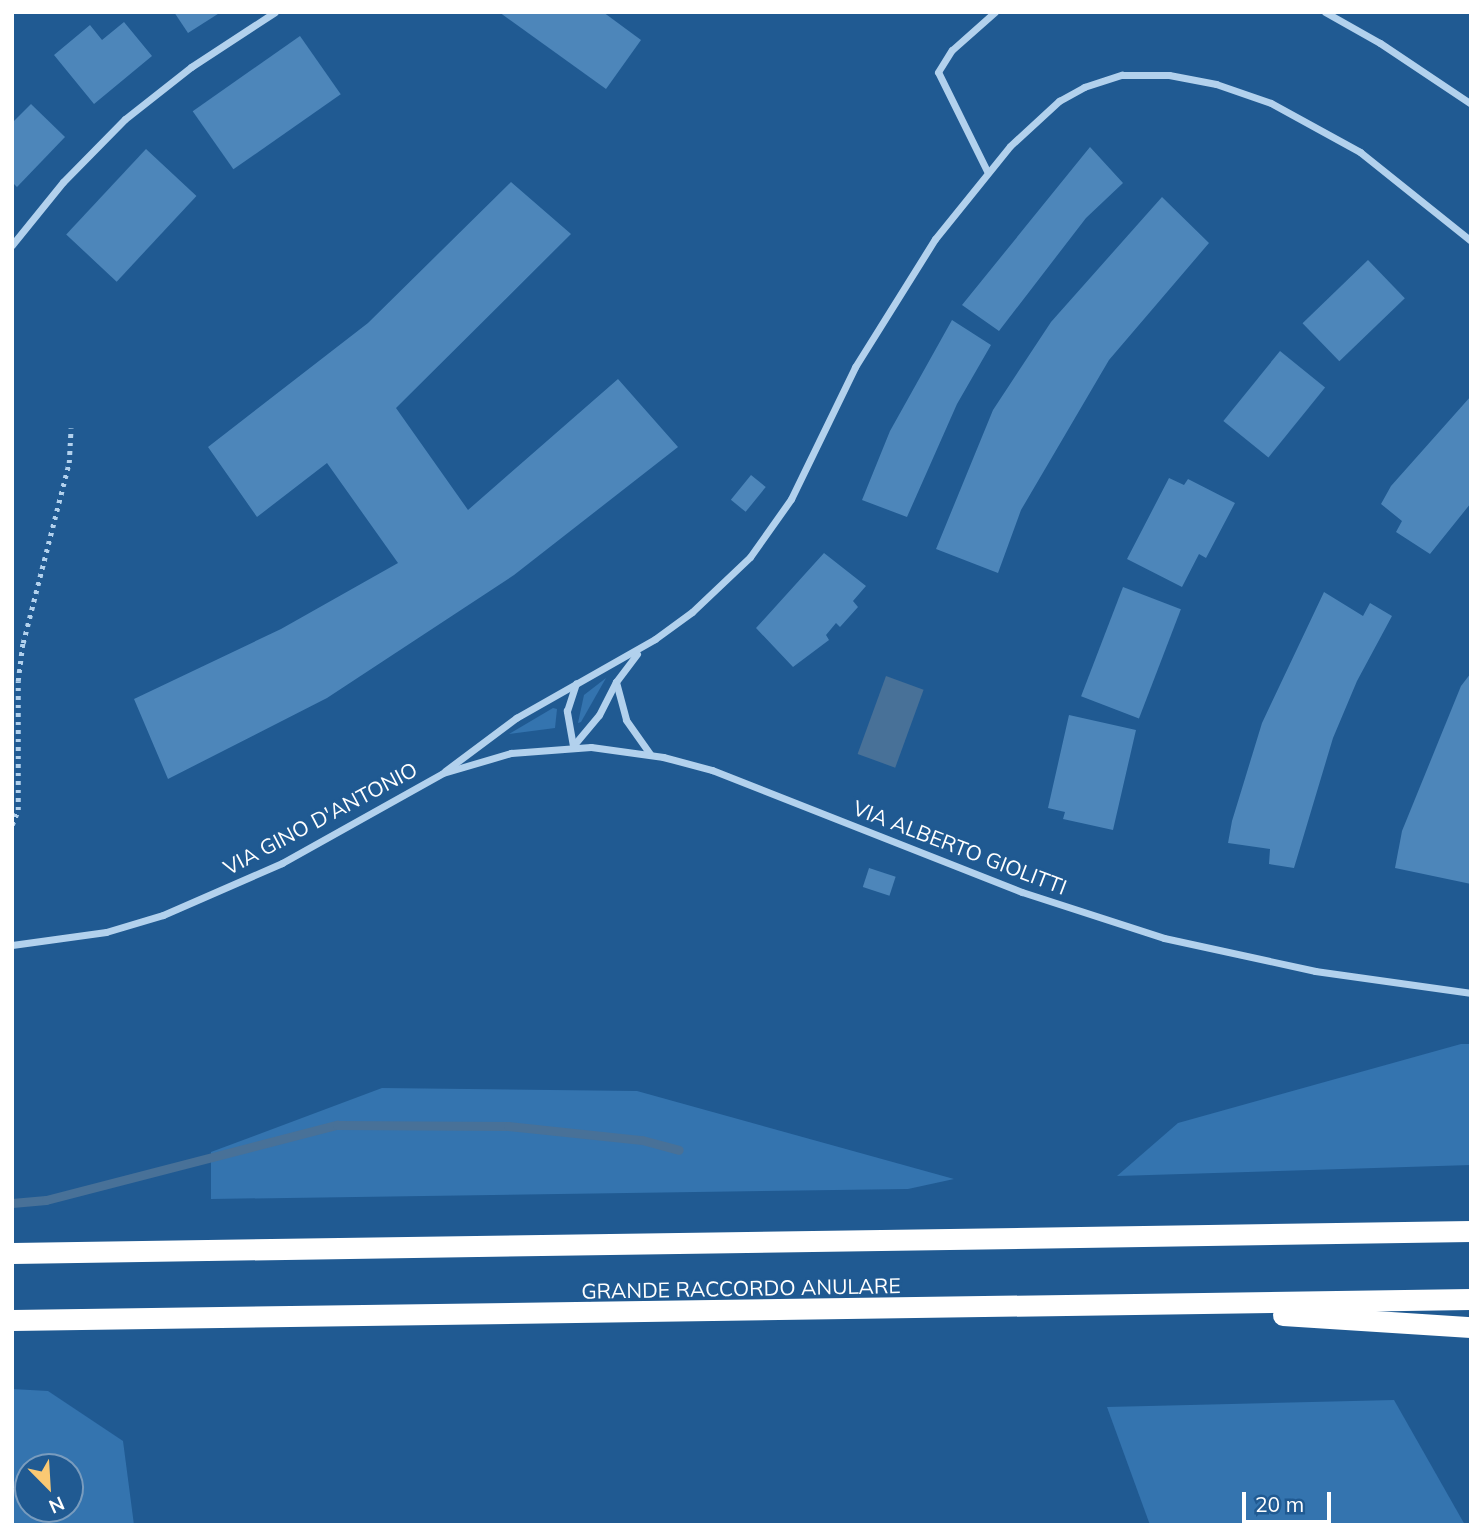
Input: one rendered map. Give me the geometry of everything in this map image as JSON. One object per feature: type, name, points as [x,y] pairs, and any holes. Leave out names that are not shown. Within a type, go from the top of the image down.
[{"type":"highway","points":[[12,1253],[1471,1231]]},
{"type":"highway","name":"GRANDE RACCORDO ANULARE","points":[[12,1320],[1138,1307],[1471,1299]]},
{"type":"highway","points":[[1138,1307],[1471,1327]]},
{"type":"street","points":[[12,245],[63,182],[125,119],[191,67],[275,12]]},
{"type":"street","points":[[987,171],[938,72],[952,50],[995,12]]},
{"type":"street","points":[[1325,12],[1381,43],[1471,104]]},
{"type":"street","points":[[443,773],[499,729],[639,650],[723,584],[772,529],[881,322],[987,171],[1045,112],[1084,87],[1139,74],[1194,78],[1271,103],[1332,133],[1471,241]]},
{"type":"street","points":[[573,746],[599,715],[616,682],[639,650]]},
{"type":"street","points":[[616,682],[626,720],[650,754]]},
{"type":"street","points":[[573,746],[567,711],[577,683]]},
{"type":"street","name":"VIA ALBERTO GIOLITTI","points":[[443,773],[510,753],[573,746],[650,754],[754,784],[1022,892],[1164,938],[1315,971],[1471,993]]},
{"type":"street","name":"VIA GINO D'ANTONIO","points":[[12,945],[106,933],[163,915],[282,863],[443,773]]},
{"type":"path","points":[[12,825],[18,810],[18,681],[23,643],[69,463],[71,428]]},
{"type":"shaded area","points":[[886,676],[924,690],[895,768],[858,754]]},
{"type":"shaded area","points":[[606,678],[581,722],[578,723],[584,695]]},
{"type":"shaded area","points":[[553,708],[557,709],[555,728],[509,734]]},
{"type":"shaded area","points":[[1461,1044],[1471,1044],[1471,1165],[1117,1176],[1178,1123]]},
{"type":"shaded area","points":[[382,1088],[637,1091],[954,1179],[908,1189],[211,1199],[211,1152]]},
{"type":"shaded area","points":[[12,1389],[48,1391],[123,1441],[134,1525],[12,1525]]},
{"type":"shaded area","points":[[1394,1400],[1465,1525],[1150,1525],[1107,1407]]},
{"type":"building","points":[[174,12],[221,12],[188,33]]},
{"type":"building","points":[[499,12],[603,12],[641,40],[606,89]]},
{"type":"building","points":[[124,22],[152,56],[94,104],[54,55],[90,25],[102,40]]},
{"type":"building","points":[[300,36],[341,94],[233,169],[193,111]]},
{"type":"building","points":[[31,104],[65,137],[17,187],[12,182],[12,123]]},
{"type":"building","points":[[1090,147],[1123,183],[1086,218],[999,331],[962,305]]},
{"type":"building","points":[[146,149],[196,196],[117,282],[66,235]]},
{"type":"building","points":[[511,182],[571,234],[396,408],[468,510],[618,379],[678,447],[514,575],[327,698],[168,779],[134,699],[281,629],[398,563],[327,463],[257,517],[208,447],[368,323]]},
{"type":"building","points":[[1162,197],[1209,243],[1109,360],[1021,510],[998,573],[936,549],[993,410],[1051,322]]},
{"type":"building","points":[[1368,260],[1405,298],[1339,361],[1303,323]]},
{"type":"building","points":[[952,320],[991,345],[957,404],[907,517],[862,500],[890,431]]},
{"type":"building","points":[[1280,351],[1325,388],[1268,457],[1223,421]]},
{"type":"building","points":[[1471,396],[1471,503],[1430,554],[1396,532],[1402,521],[1381,504],[1391,486]]},
{"type":"building","points":[[751,475],[766,487],[746,512],[731,500]]},
{"type":"building","points":[[1169,478],[1184,485],[1188,479],[1235,503],[1206,558],[1199,554],[1182,587],[1127,559]]},
{"type":"building","points":[[824,553],[866,586],[853,601],[858,607],[840,627],[836,623],[826,635],[829,640],[793,667],[756,628]]},
{"type":"building","points":[[1123,587],[1181,609],[1139,718],[1081,696]]},
{"type":"building","points":[[1324,592],[1363,616],[1370,603],[1392,616],[1357,681],[1333,738],[1294,868],[1269,864],[1270,849],[1228,843],[1232,821],[1262,723]]},
{"type":"building","points":[[1471,673],[1471,884],[1395,868],[1402,831],[1461,686]]},
{"type":"building","points":[[1069,715],[1136,730],[1113,830],[1063,819],[1065,812],[1048,808]]},
{"type":"building","points":[[869,868],[896,877],[889,896],[863,887]]},
{"type":"waterway","points":[[12,1203],[46,1200],[337,1125],[508,1126],[642,1140],[679,1150]]}]
